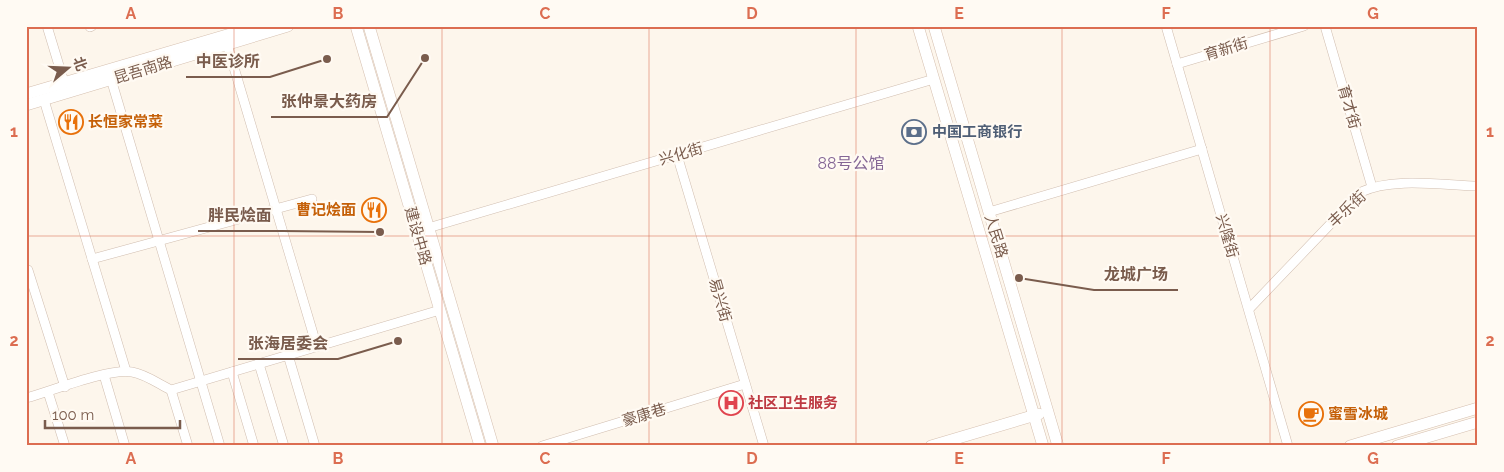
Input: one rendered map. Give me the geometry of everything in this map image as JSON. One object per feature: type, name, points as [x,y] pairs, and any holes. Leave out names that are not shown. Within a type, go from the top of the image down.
[{"type":"street","points":[[47,26],[64,82]]},
{"type":"street","name":"昆吾南路","points":[[26,94],[258,26]]},
{"type":"street","name":"昆吾南路","points":[[26,105],[288,26]]},
{"type":"street","name":"建设中路","points":[[356,26],[480,446]]},
{"type":"street","name":"建设中路","points":[[368,26],[492,446]]},
{"type":"street","name":"人民路","points":[[918,26],[1043,446]]},
{"type":"street","name":"人民路","points":[[934,26],[1058,446]]},
{"type":"street","name":"兴隆街","points":[[1166,26],[1288,446]]},
{"type":"street","name":"育新街","points":[[1177,64],[1304,26]]},
{"type":"street","name":"育才街","points":[[1325,26],[1372,187]]},
{"type":"street","points":[[227,44],[317,347]]},
{"type":"street","points":[[111,79],[220,446]]},
{"type":"street","name":"兴化街","points":[[428,228],[934,79]]},
{"type":"street","points":[[44,100],[126,371]]},
{"type":"street","points":[[989,212],[1202,149]]},
{"type":"street","name":"易兴街","points":[[677,155],[764,446]]},
{"type":"street","name":"丰乐街","points":[[1249,309],[1360,192],[1372,187],[1393,184],[1478,186]]},
{"type":"street","points":[[92,259],[312,199]]},
{"type":"street","points":[[28,270],[65,387]]},
{"type":"street","points":[[26,398],[104,375],[126,371],[134,372],[171,390],[440,310]]},
{"type":"street","points":[[288,355],[315,446]]},
{"type":"street","points":[[259,364],[284,446]]},
{"type":"street","points":[[232,372],[254,446]]},
{"type":"street","points":[[104,375],[125,446]]},
{"type":"street","name":"豪康巷","points":[[542,446],[745,384]]},
{"type":"street","points":[[171,390],[188,446]]},
{"type":"street","points":[[48,392],[65,446]]},
{"type":"street","points":[[1350,446],[1478,408]]},
{"type":"street","points":[[931,446],[1048,411]]},
{"type":"street","points":[[1397,446],[1478,422]]},
{"type":"place","name":"张仲景大药房","points":[[425,58]]},
{"type":"place","name":"中医诊所","points":[[327,59]]},
{"type":"place","name":"长恒家常菜","points":[[71,122]]},
{"type":"place","name":"中国工商银行","points":[[914,132]]},
{"type":"place","name":"曹记烩面","points":[[374,210]]},
{"type":"place","name":"胖民烩面","points":[[380,232]]},
{"type":"place","name":"龙城广场","points":[[1019,278]]},
{"type":"place","name":"张海居委会","points":[[398,341]]},
{"type":"place","name":"社区卫生服务","points":[[731,403]]},
{"type":"place","name":"蜜雪冰城","points":[[1311,414]]},
{"type":"district","name":"88号公馆","points":[[851,163]]}]
